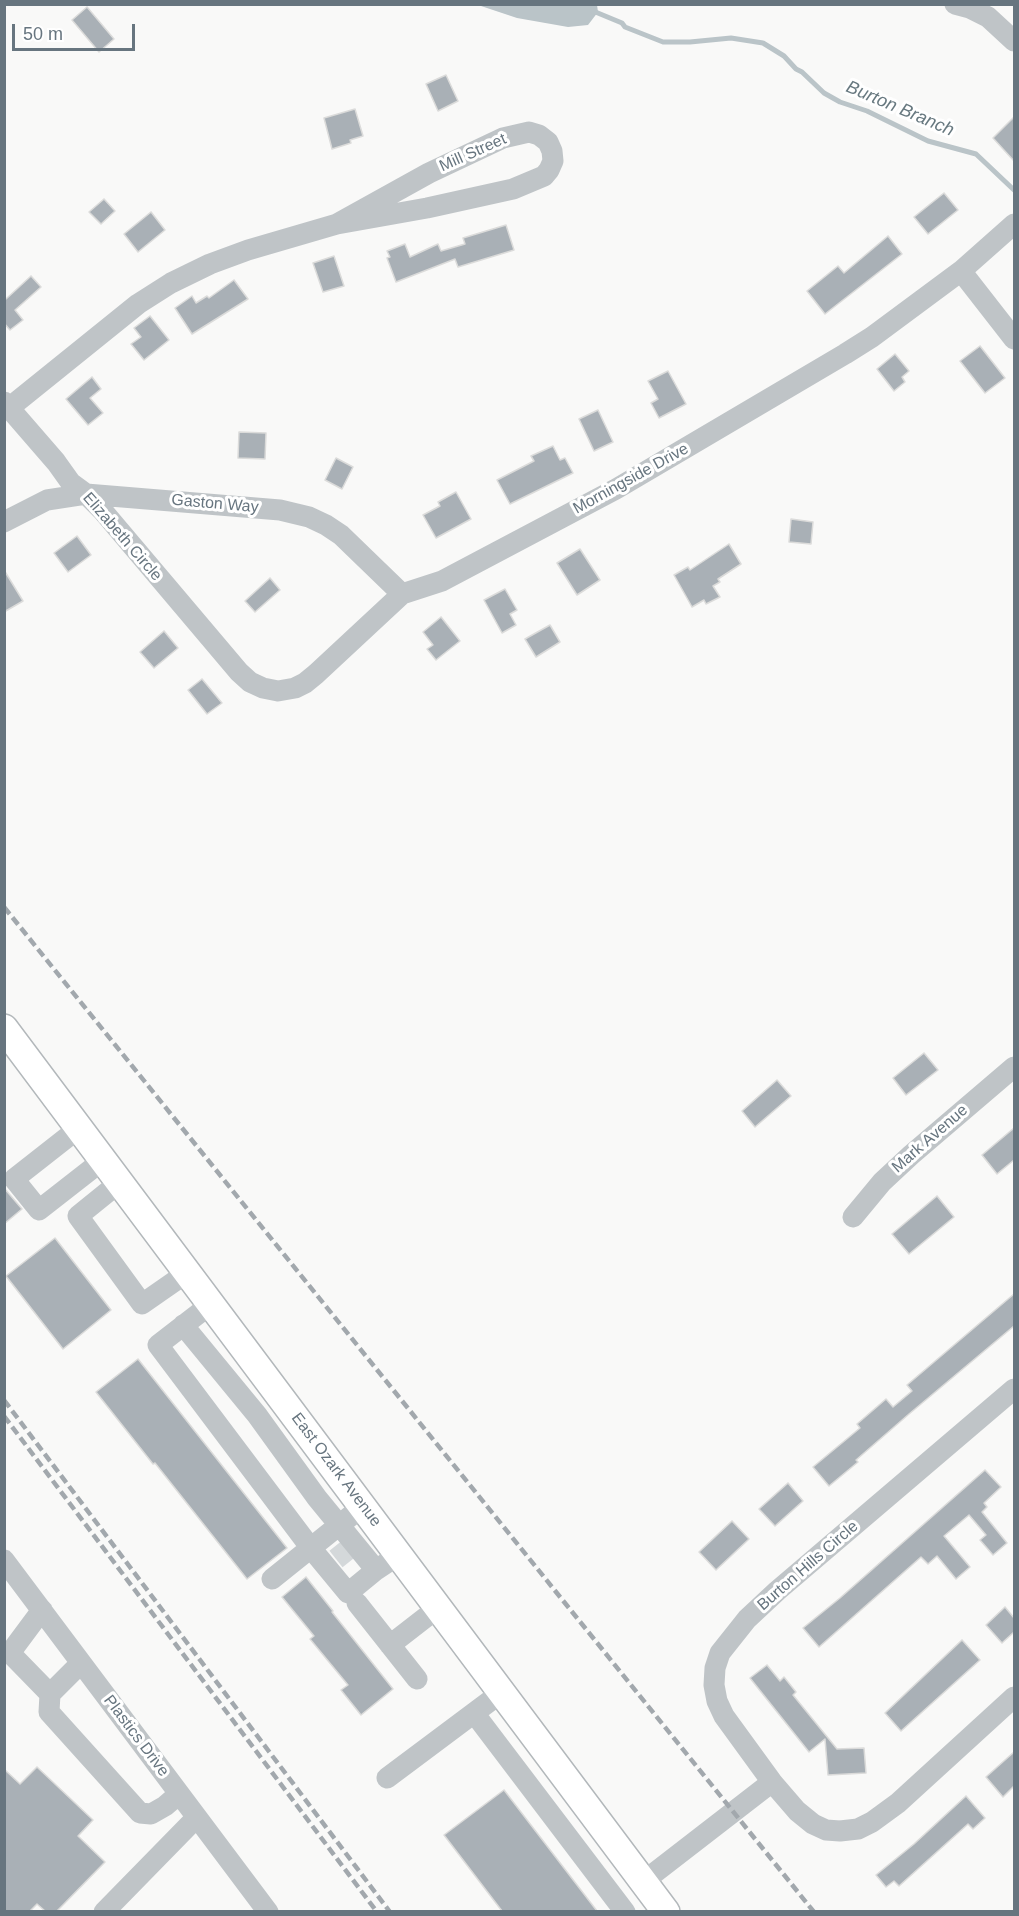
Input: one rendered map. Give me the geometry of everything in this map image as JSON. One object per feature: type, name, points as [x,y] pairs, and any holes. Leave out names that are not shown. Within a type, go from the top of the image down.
[{"type":"main road","name":"East Ozark Avenue","points":[[4,1028],[666,1911]]},
{"type":"street","points":[[955,4],[988,17],[1014,41]]},
{"type":"street","name":"Mill Street","points":[[7,405],[138,304],[171,283],[210,264],[248,250],[338,224],[513,189],[544,176],[553,161],[552,152],[548,142],[540,135],[530,132],[504,138],[429,173],[338,224]]},
{"type":"street","name":"Morningside Drive","points":[[239,672],[250,682],[278,691],[295,688],[305,683],[402,594],[442,581],[672,457],[872,337],[960,272],[1014,224]]},
{"type":"street","points":[[960,272],[1014,339]]},
{"type":"street","name":"Elizabeth Circle","points":[[7,405],[71,483],[102,510],[239,672]]},
{"type":"street","name":"Gaston Way","points":[[4,522],[47,500],[86,494],[256,507],[309,517],[326,525],[341,535],[402,594]]},
{"type":"street","name":"Mark Avenue","points":[[853,1216],[882,1182],[911,1155],[1014,1067]]},
{"type":"street","points":[[79,1128],[14,1179],[39,1210],[103,1160]]},
{"type":"street","points":[[120,1182],[78,1216],[142,1304],[188,1272]]},
{"type":"street","points":[[211,1304],[158,1344],[310,1547],[342,1554],[376,1570]]},
{"type":"street","points":[[183,1325],[262,1422],[338,1525],[348,1593],[399,1554]]},
{"type":"street","points":[[230,1381],[254,1360]]},
{"type":"street","name":"Burton Hills Circle","points":[[1014,1389],[747,1619],[722,1648],[715,1668],[714,1685],[717,1701],[724,1716],[772,1782],[801,1816],[826,1830],[840,1831],[858,1829],[898,1803],[1014,1697]]},
{"type":"street","points":[[262,1422],[287,1405]]},
{"type":"street","points":[[317,1498],[343,1479]]},
{"type":"street","points":[[272,1579],[363,1506]]},
{"type":"street","name":"Plastics Drive","points":[[4,1560],[268,1911]]},
{"type":"street","points":[[357,1603],[417,1680]]},
{"type":"street","points":[[390,1645],[438,1607]]},
{"type":"street","points":[[42,1610],[7,1656],[50,1694]]},
{"type":"street","points":[[81,1663],[50,1694],[49,1712],[140,1813],[151,1814],[179,1794]]},
{"type":"street","points":[[387,1778],[502,1692]]},
{"type":"street","points":[[474,1713],[625,1911]]},
{"type":"street","points":[[541,1800],[569,1781]]},
{"type":"street","points":[[644,1881],[772,1782]]},
{"type":"street","points":[[104,1911],[196,1818]]},
{"type":"shaded area","points":[[478,5],[597,5],[598,12],[588,25],[568,27],[517,18]]},
{"type":"building","points":[[87,7],[114,39],[99,52],[72,20]]},
{"type":"building","points":[[446,75],[458,101],[438,111],[426,84]]},
{"type":"building","points":[[355,109],[363,136],[350,140],[351,143],[332,149],[324,118]]},
{"type":"building","points":[[1014,117],[1014,161],[993,138]]},
{"type":"building","points":[[944,193],[958,210],[928,234],[914,217]]},
{"type":"building","points":[[104,199],[115,211],[101,224],[89,212]]},
{"type":"building","points":[[151,212],[165,230],[138,252],[124,234]]},
{"type":"building","points":[[506,225],[514,250],[458,267],[455,259],[396,282],[387,258],[390,257],[387,251],[405,244],[410,257],[438,244],[441,251],[465,244],[463,238]]},
{"type":"building","points":[[888,236],[902,254],[825,314],[807,291],[838,266],[844,273]]},
{"type":"building","points":[[334,256],[344,286],[323,292],[313,263]]},
{"type":"building","points":[[31,276],[41,287],[15,310],[23,320],[10,330],[4,323],[4,296],[6,299]]},
{"type":"building","points":[[234,280],[248,299],[192,334],[175,308],[192,296],[196,303],[207,296],[209,298]]},
{"type":"building","points":[[150,316],[169,340],[144,360],[131,344],[141,337],[134,328]]},
{"type":"building","points":[[980,346],[1005,378],[985,393],[960,361]]},
{"type":"building","points":[[895,354],[909,371],[902,377],[905,382],[894,391],[877,369]]},
{"type":"building","points":[[668,371],[686,404],[659,418],[651,403],[658,399],[648,381]]},
{"type":"building","points":[[92,377],[101,389],[90,398],[103,413],[88,425],[66,399]]},
{"type":"building","points":[[598,410],[613,442],[594,451],[579,419]]},
{"type":"building","points":[[239,432],[266,433],[265,459],[238,458]]},
{"type":"building","points":[[553,446],[560,460],[565,458],[573,473],[510,504],[497,480],[534,461],[531,456]]},
{"type":"building","points":[[336,458],[353,467],[342,489],[325,480]]},
{"type":"building","points":[[456,492],[471,519],[436,538],[423,515],[440,506],[438,502]]},
{"type":"building","points":[[791,519],[813,522],[811,544],[789,542]]},
{"type":"building","points":[[77,536],[91,555],[68,572],[54,553]]},
{"type":"building","points":[[729,544],[741,564],[718,579],[720,582],[713,586],[720,597],[706,604],[704,600],[692,607],[674,575],[688,567],[690,570]]},
{"type":"building","points":[[580,549],[600,580],[577,595],[557,563]]},
{"type":"building","points":[[4,570],[23,601],[4,612]]},
{"type":"building","points":[[270,578],[280,590],[255,612],[245,601]]},
{"type":"building","points":[[505,589],[517,610],[510,614],[516,625],[502,633],[484,600]]},
{"type":"building","points":[[441,617],[460,641],[436,660],[427,649],[433,645],[423,632]]},
{"type":"building","points":[[550,625],[560,642],[536,657],[525,639]]},
{"type":"building","points":[[164,631],[178,648],[154,668],[140,652]]},
{"type":"building","points":[[202,679],[222,703],[207,714],[188,690]]},
{"type":"building","points":[[924,1053],[938,1070],[906,1095],[893,1078]]},
{"type":"building","points":[[777,1080],[791,1096],[755,1127],[742,1111]]},
{"type":"building","points":[[1014,1128],[1014,1160],[997,1174],[982,1155]]},
{"type":"building","points":[[4,1188],[22,1209],[4,1224]]},
{"type":"building","points":[[937,1196],[954,1217],[909,1254],[892,1234]]},
{"type":"building","points":[[55,1238],[111,1310],[63,1349],[6,1276]]},
{"type":"building","points":[[1014,1294],[1014,1326],[909,1414],[829,1486],[813,1467],[860,1428],[857,1424],[886,1399],[893,1407],[912,1391],[907,1385]]},
{"type":"building","points":[[138,1359],[287,1548],[247,1579],[96,1392]]},
{"type":"building","points":[[985,1470],[1001,1487],[984,1503],[987,1507],[982,1512],[1007,1543],[993,1555],[980,1540],[986,1535],[969,1515],[944,1536],[970,1567],[956,1579],[937,1556],[928,1564],[921,1557],[819,1647],[803,1628]]},
{"type":"building","points":[[788,1483],[803,1501],[775,1526],[759,1509]]},
{"type":"building","points":[[732,1521],[749,1539],[716,1570],[699,1552]]},
{"type":"building","points":[[306,1577],[393,1689],[361,1715],[341,1690],[348,1685],[310,1639],[314,1636],[282,1597]]},
{"type":"building","points":[[1005,1607],[1014,1618],[1014,1632],[1002,1643],[986,1625]]},
{"type":"building","points":[[962,1640],[980,1660],[901,1731],[885,1713]]},
{"type":"building","points":[[767,1665],[780,1681],[784,1677],[796,1692],[793,1695],[837,1749],[864,1748],[866,1773],[828,1775],[825,1739],[809,1752],[750,1678]]},
{"type":"building","points":[[1014,1752],[1014,1786],[1003,1797],[986,1777]]},
{"type":"building","points":[[37,1767],[93,1820],[78,1836],[105,1862],[57,1911],[45,1911],[37,1904],[30,1911],[4,1911],[4,1769],[20,1784]]},
{"type":"building","points":[[504,1790],[597,1911],[502,1911],[444,1835]]},
{"type":"building","points":[[966,1796],[985,1818],[973,1829],[968,1824],[899,1886],[894,1881],[886,1887],[876,1875]]},
{"type":"waterway","name":"Burton Branch","points":[[593,11],[663,42],[731,38],[763,43],[784,56],[824,93],[928,141],[976,154],[1014,190]]},
{"type":"tunnel","points":[[336,1559],[351,1547]]},
{"type":"railway","points":[[4,907],[814,1912]]},
{"type":"railway","points":[[4,1400],[390,1912]]},
{"type":"railway","points":[[4,1416],[377,1912]]}]
